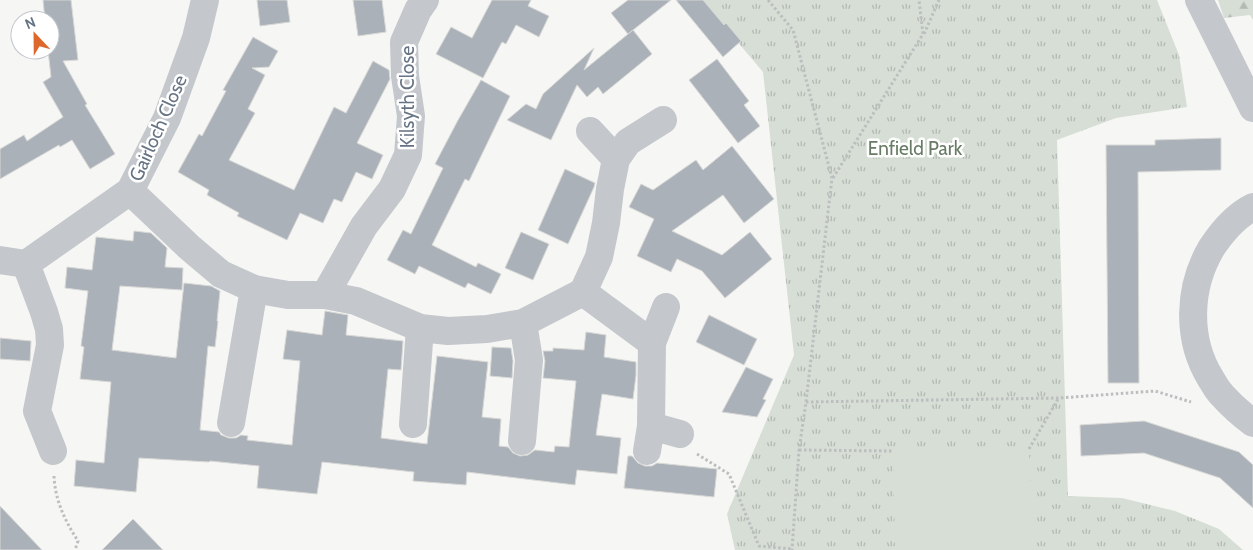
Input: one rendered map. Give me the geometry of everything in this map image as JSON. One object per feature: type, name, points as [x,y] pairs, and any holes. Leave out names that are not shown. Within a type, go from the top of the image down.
[{"type":"street","name":"Gairloch Close","points":[[53,451],[37,411],[50,345],[49,329],[44,312],[13,262],[130,191],[167,118],[196,38],[205,0]]},
{"type":"street","name":"Kilsyth Close","points":[[325,295],[364,226],[392,189],[408,155],[411,116],[405,76],[404,42],[418,10],[425,0]]},
{"type":"street","points":[[1199,0],[1253,108]]},
{"type":"street","points":[[130,191],[189,247],[221,274],[254,289],[288,295],[325,295],[356,301],[420,328],[448,331],[487,329],[523,324],[583,292],[599,257],[616,159],[628,142],[663,120]]},
{"type":"street","points":[[590,131],[616,159]]},
{"type":"street","points":[[1253,207],[1231,224],[1217,240],[1205,259],[1197,281],[1193,304],[1193,326],[1205,370],[1220,394],[1253,423]]},
{"type":"street","points":[[231,423],[254,289]]},
{"type":"street","points":[[583,292],[652,343]]},
{"type":"street","points":[[666,307],[652,343],[649,439],[680,434]]},
{"type":"street","points":[[522,441],[529,360],[523,324]]},
{"type":"street","points":[[413,424],[420,328]]},
{"type":"path","points":[[680,434],[686,446],[729,474],[758,548],[792,549],[799,450],[832,178],[793,30],[768,0]]},
{"type":"path","points":[[919,0],[924,34]]},
{"type":"path","points":[[832,178],[924,34],[939,0]]},
{"type":"path","points":[[806,402],[1059,398],[1155,391],[1200,404]]},
{"type":"path","points":[[1029,449],[1059,398]]},
{"type":"path","points":[[799,450],[893,451]]},
{"type":"path","points":[[53,451],[54,484],[63,515],[69,529],[78,541],[76,550]]},
{"type":"green space","name":"Enfield Park","points":[[702,0],[1157,0],[1179,55],[1187,107],[1116,118],[1057,140],[1068,496],[1122,498],[1175,511],[1219,529],[1243,550],[735,550],[727,514],[794,355],[763,72]]},
{"type":"green space","points":[[1218,0],[1253,0],[1253,20],[1250,15],[1224,18]]},
{"type":"green space","points":[[1029,449],[1033,550],[895,550],[893,451]]},
{"type":"building","points":[[43,0],[71,0],[78,60],[63,61],[87,104],[85,105],[115,154],[90,169],[72,140],[60,147],[59,145],[0,179],[0,149],[24,135],[27,141],[63,117],[43,82],[51,77],[49,60],[60,60],[60,10],[44,10]]},
{"type":"building","points":[[257,0],[287,0],[290,22],[260,26]]},
{"type":"building","points":[[353,0],[382,0],[386,32],[358,36]]},
{"type":"building","points":[[492,0],[531,0],[528,6],[549,16],[539,37],[516,25],[506,44],[502,42],[483,78],[436,54],[451,27],[472,38]]},
{"type":"building","points":[[628,0],[671,0],[628,34],[611,13]]},
{"type":"building","points":[[676,0],[703,0],[724,25],[726,23],[741,41],[723,57]]},
{"type":"building","points":[[633,30],[652,54],[603,94],[598,87],[587,97],[577,85],[551,140],[507,120],[526,104],[536,109],[543,94],[594,48],[584,70]]},
{"type":"building","points":[[253,37],[278,51],[269,67],[252,68],[265,75],[248,109],[255,113],[229,160],[294,190],[334,107],[346,113],[373,61],[389,70],[390,79],[357,143],[383,155],[372,179],[356,172],[342,202],[334,199],[323,223],[300,213],[287,240],[237,216],[239,213],[207,195],[209,190],[178,172],[199,134],[202,136],[226,91],[223,90]]},
{"type":"building","points":[[717,59],[749,101],[744,105],[760,126],[738,143],[689,80]]},
{"type":"building","points":[[481,80],[510,96],[469,181],[465,179],[432,245],[476,267],[478,263],[501,274],[491,294],[468,283],[465,288],[419,266],[415,274],[387,260],[403,230],[411,234],[443,168],[435,164]]},
{"type":"building","points":[[1221,138],[1221,170],[1138,172],[1139,383],[1108,383],[1106,145],[1155,145],[1155,140]]},
{"type":"building","points":[[732,146],[774,199],[744,223],[723,195],[672,231],[722,255],[750,232],[772,259],[725,298],[702,271],[677,259],[671,272],[637,256],[654,219],[629,207],[641,184],[653,190],[696,160],[703,170]]},
{"type":"building","points":[[565,169],[595,183],[568,244],[538,230]]},
{"type":"building","points":[[134,231],[151,233],[167,248],[165,267],[183,268],[182,290],[120,286],[112,350],[176,358],[184,283],[211,286],[220,291],[215,347],[208,346],[200,430],[219,432],[221,435],[229,438],[236,438],[241,435],[248,436],[247,440],[292,445],[300,361],[283,359],[287,330],[322,335],[325,311],[348,315],[346,335],[403,341],[401,370],[388,369],[381,438],[427,444],[437,356],[488,362],[482,417],[501,419],[499,446],[508,447],[513,453],[520,456],[528,455],[535,450],[554,452],[555,446],[569,447],[576,381],[543,378],[545,361],[543,351],[553,351],[553,348],[584,350],[586,332],[606,335],[604,357],[636,362],[633,399],[602,394],[596,435],[621,438],[617,474],[577,470],[575,485],[467,472],[466,485],[413,481],[414,472],[322,462],[317,494],[257,488],[259,466],[210,461],[139,458],[136,492],[74,486],[76,460],[104,463],[111,382],[80,379],[84,347],[81,346],[88,291],[65,288],[67,267],[92,270],[96,237],[133,241]]},
{"type":"building","points":[[521,232],[549,244],[533,280],[505,268]]},
{"type":"building","points":[[709,315],[757,339],[744,365],[696,342]]},
{"type":"building","points":[[0,338],[31,341],[30,361],[0,359]]},
{"type":"building","points":[[492,347],[511,348],[513,361],[512,378],[490,376]]},
{"type":"building","points":[[746,367],[773,379],[763,399],[766,400],[757,417],[722,412]]},
{"type":"building","points":[[1144,421],[1239,452],[1253,465],[1253,508],[1220,478],[1144,453],[1081,456],[1080,425]]},
{"type":"building","points":[[628,456],[632,456],[638,463],[645,466],[652,466],[657,463],[717,469],[714,497],[624,488]]},
{"type":"building","points":[[0,506],[42,550],[0,550]]},
{"type":"building","points":[[133,519],[163,550],[102,550]]}]
